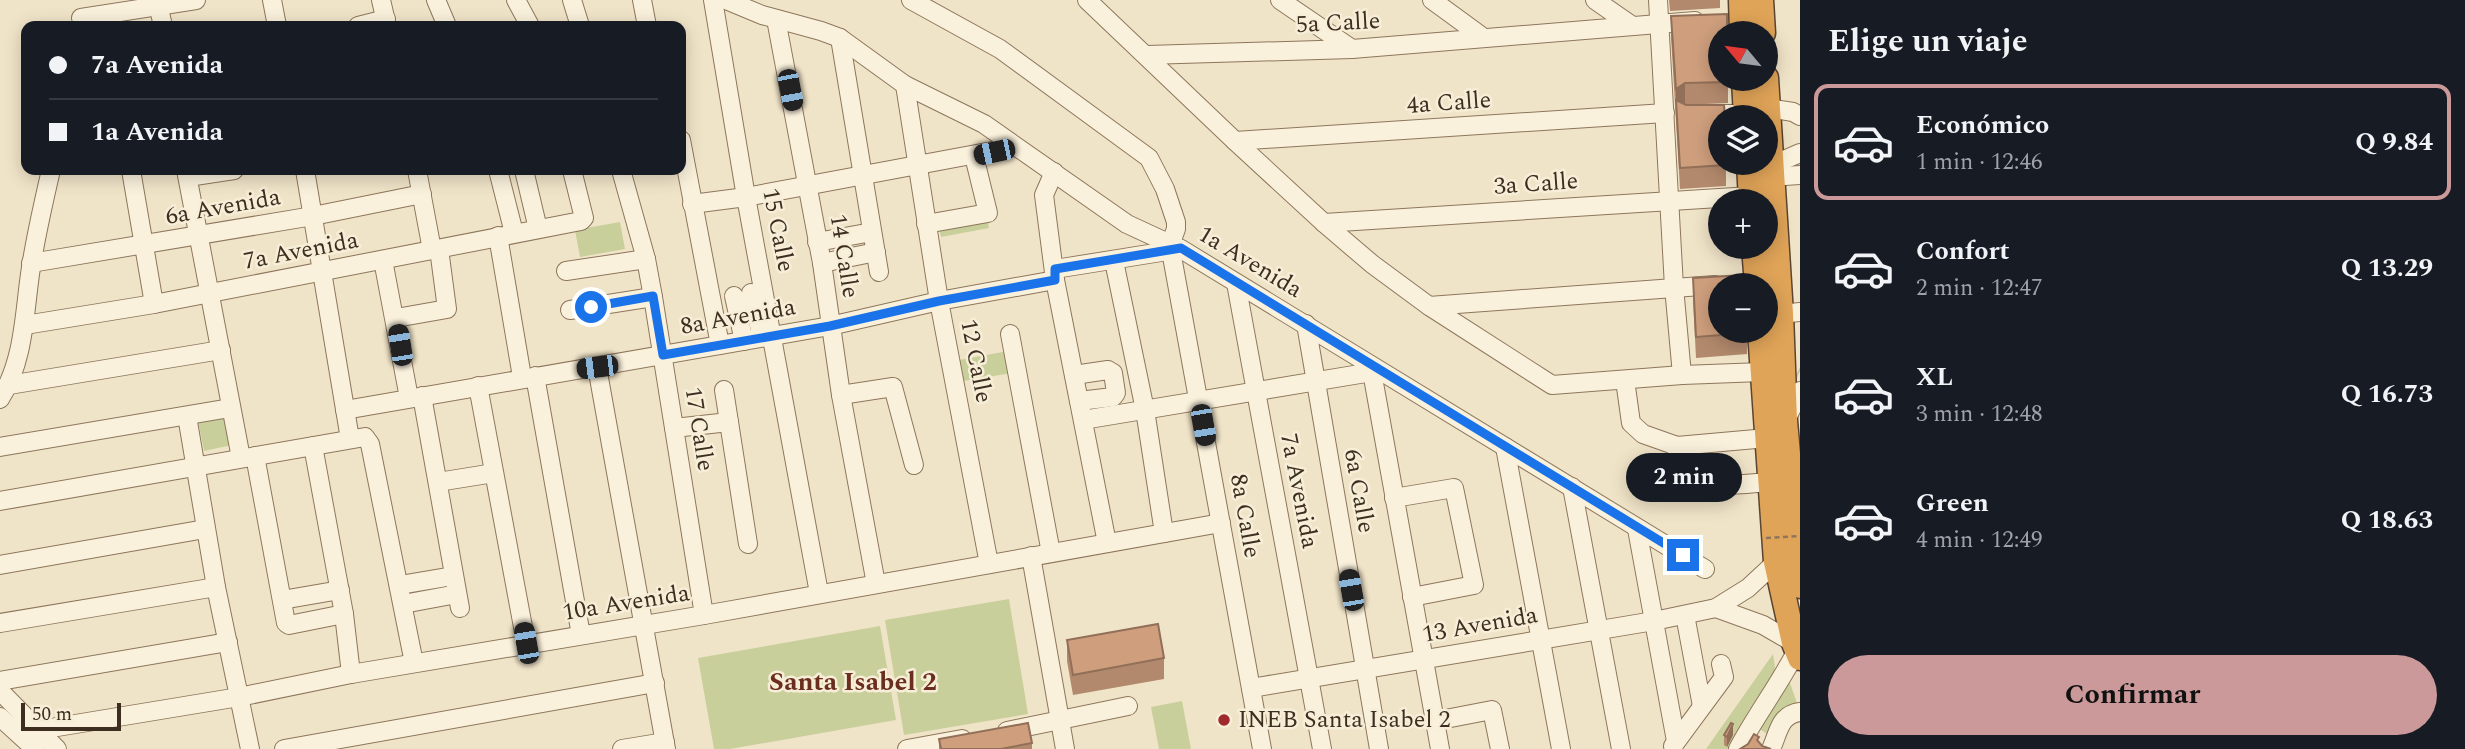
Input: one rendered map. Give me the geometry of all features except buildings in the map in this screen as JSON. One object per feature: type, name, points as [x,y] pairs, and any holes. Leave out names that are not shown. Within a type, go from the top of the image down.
[{"type":"highway","points":[[1762,0],[1763,21]]},
{"type":"highway","points":[[1757,183],[1791,313],[1785,421],[1800,586]]},
{"type":"highway","points":[[1761,343],[1776,562],[1797,650]]},
{"type":"street","points":[[81,15],[195,0]]},
{"type":"street","points":[[272,0],[276,21]]},
{"type":"street","points":[[382,0],[386,21]]},
{"type":"street","points":[[436,0],[445,21]]},
{"type":"street","points":[[516,0],[527,21]]},
{"type":"street","points":[[572,0],[578,21]]},
{"type":"street","points":[[642,0],[646,21]]},
{"type":"street","name":"15 Calle","points":[[713,0],[746,197],[760,338],[820,593]]},
{"type":"street","name":"1a Avenida","points":[[726,0],[776,19],[840,38],[905,85],[984,124],[1127,224],[1306,324],[1379,374],[1706,569]]},
{"type":"street","name":"8a Calle","points":[[911,0],[1000,49],[1149,159],[1165,189],[1176,222],[1174,248],[1262,749]]},
{"type":"street","points":[[1087,0],[1235,141],[1372,264],[1429,306],[1552,385],[1762,372]]},
{"type":"street","points":[[1280,0],[1352,49]]},
{"type":"street","points":[[1432,0],[1483,38]]},
{"type":"street","points":[[1595,0],[1631,25]]},
{"type":"street","points":[[1658,0],[1674,287],[1682,375]]},
{"type":"street","points":[[158,3],[162,21]]},
{"type":"street","name":"5a Calle","points":[[1147,55],[1352,49],[1733,18]]},
{"type":"street","name":"14 Calle","points":[[776,19],[822,263],[841,396],[876,584]]},
{"type":"street","points":[[840,38],[879,272]]},
{"type":"street","name":"12 Calle","points":[[905,85],[939,301],[989,564]]},
{"type":"street","points":[[1778,112],[1793,112],[1800,116]]},
{"type":"street","name":"4a Calle","points":[[1235,141],[1665,113]]},
{"type":"street","points":[[1686,115],[1708,114]]},
{"type":"street","points":[[692,204],[917,167],[1014,147]]},
{"type":"street","points":[[1757,183],[1800,153]]},
{"type":"street","points":[[926,224],[988,213],[974,156]]},
{"type":"street","points":[[686,169],[720,345]]},
{"type":"street","points":[[1054,172],[1044,195],[1055,275],[1107,543]]},
{"type":"street","points":[[50,175],[32,263],[25,325],[4,392],[221,350]]},
{"type":"street","points":[[132,175],[154,304]]},
{"type":"street","points":[[187,175],[230,408],[248,457],[286,623],[289,625],[344,614]]},
{"type":"street","points":[[305,175],[350,439]]},
{"type":"street","points":[[396,318],[447,309],[418,175]]},
{"type":"street","points":[[499,175],[528,377],[580,635]]},
{"type":"street","points":[[525,175],[538,229]]},
{"type":"street","name":"7a Avenida","points":[[25,325],[322,273],[581,221],[584,218],[573,175]]},
{"type":"street","name":"17 Calle","points":[[622,175],[646,259],[653,296],[704,615]]},
{"type":"street","points":[[1757,183],[1800,175]]},
{"type":"street","name":"3a Calle","points":[[1324,223],[1669,200],[1757,183]]},
{"type":"street","name":"6a Avenida","points":[[32,263],[313,216],[422,194]]},
{"type":"street","points":[[817,242],[872,232]]},
{"type":"street","name":"8a Avenida","points":[[345,410],[830,326],[1174,248]]},
{"type":"street","points":[[822,263],[876,252]]},
{"type":"street","points":[[566,271],[646,259]]},
{"type":"street","points":[[383,260],[438,482],[458,601],[403,604]]},
{"type":"street","points":[[1114,261],[1145,410],[1164,533]]},
{"type":"street","name":"7a Avenida","points":[[1236,283],[1322,749]]},
{"type":"street","points":[[1429,306],[1708,286]]},
{"type":"street","points":[[743,295],[760,338]]},
{"type":"street","points":[[570,310],[653,296]]},
{"type":"street","name":"6a Calle","points":[[1306,324],[1379,749]]},
{"type":"street","points":[[1010,334],[1051,553]]},
{"type":"street","points":[[597,367],[665,746],[622,749]]},
{"type":"street","points":[[1074,375],[1108,370],[1114,373],[1116,393],[1113,397],[1079,401]]},
{"type":"street","points":[[1083,420],[1315,381],[1379,374],[1394,498],[1440,749]]},
{"type":"street","points":[[1625,380],[1632,423],[1643,434],[1677,446],[1767,438]]},
{"type":"street","points":[[478,386],[526,643]]},
{"type":"street","points":[[841,396],[893,387],[914,465]]},
{"type":"street","points":[[724,390],[748,544]]},
{"type":"street","points":[[1785,421],[1800,391]]},
{"type":"street","points":[[0,447],[230,408]]},
{"type":"street","points":[[187,416],[205,529],[250,749]]},
{"type":"street","points":[[674,428],[729,422]]},
{"type":"street","points":[[0,501],[365,437],[370,444],[414,663]]},
{"type":"street","points":[[313,446],[340,590],[351,674]]},
{"type":"street","points":[[1677,446],[1677,458],[1682,474],[1694,483],[1708,485],[1770,482]]},
{"type":"street","points":[[1505,447],[1561,749]]},
{"type":"street","points":[[438,482],[494,473]]},
{"type":"street","points":[[1572,487],[1621,749]]},
{"type":"street","points":[[1394,498],[1454,488],[1474,584],[1412,597]]},
{"type":"street","name":"10a Avenida","points":[[39,730],[1221,523]]},
{"type":"street","points":[[0,565],[205,529]]},
{"type":"street","points":[[1637,529],[1673,745]]},
{"type":"street","points":[[1031,556],[1065,749]]},
{"type":"street","name":"13 Avenida","points":[[1251,688],[1654,621],[1716,608],[1748,588],[1776,562]]},
{"type":"street","points":[[400,585],[453,576]]},
{"type":"street","points":[[0,623],[216,587]]},
{"type":"street","points":[[282,600],[340,590]]},
{"type":"street","points":[[1716,608],[1756,622],[1797,650],[1738,749]]},
{"type":"street","points":[[1685,615],[1702,706]]},
{"type":"street","points":[[0,681],[228,642]]},
{"type":"street","points":[[1673,745],[1724,677],[1721,664]]},
{"type":"street","points":[[284,749],[655,682]]},
{"type":"street","points":[[0,691],[57,749]]},
{"type":"street","points":[[907,749],[1059,722],[1128,706]]},
{"type":"street","points":[[1435,721],[1492,710],[1500,749]]},
{"type":"street","points":[[1747,731],[1772,748],[1782,721],[1791,713],[1800,712]]},
{"type":"street","points":[[0,717],[34,749]]},
{"type":"path","points":[[1766,538],[1800,536]]},
{"type":"green space","points":[[985,209],[989,228],[941,237],[937,218]]},
{"type":"green space","points":[[620,222],[625,249],[580,257],[575,230]]},
{"type":"green space","points":[[1008,351],[1012,373],[963,381],[959,360]]},
{"type":"green space","points":[[224,409],[232,445],[204,451],[197,415]]},
{"type":"green space","points":[[1009,599],[1028,714],[904,735],[885,620]]},
{"type":"green space","points":[[880,626],[896,720],[730,749],[714,749],[698,658]]},
{"type":"green space","points":[[1773,654],[1774,675],[1749,710],[1729,749],[1706,749]]},
{"type":"green space","points":[[1789,680],[1797,703],[1778,714],[1767,734],[1758,728]]},
{"type":"green space","points":[[1182,701],[1191,749],[1159,749],[1151,707]]},
{"type":"tunnel","points":[[1774,346],[1784,362],[1800,371]]},
{"type":"place","name":"INEB Santa Isabel 2","points":[[1224,720]]},
{"type":"district","name":"Santa Isabel 2","points":[[853,682]]},
{"type":"route","points":[[591,307],[653,296],[663,355],[830,326],[939,301],[1055,280],[1055,269],[1181,248],[1683,555]]}]
